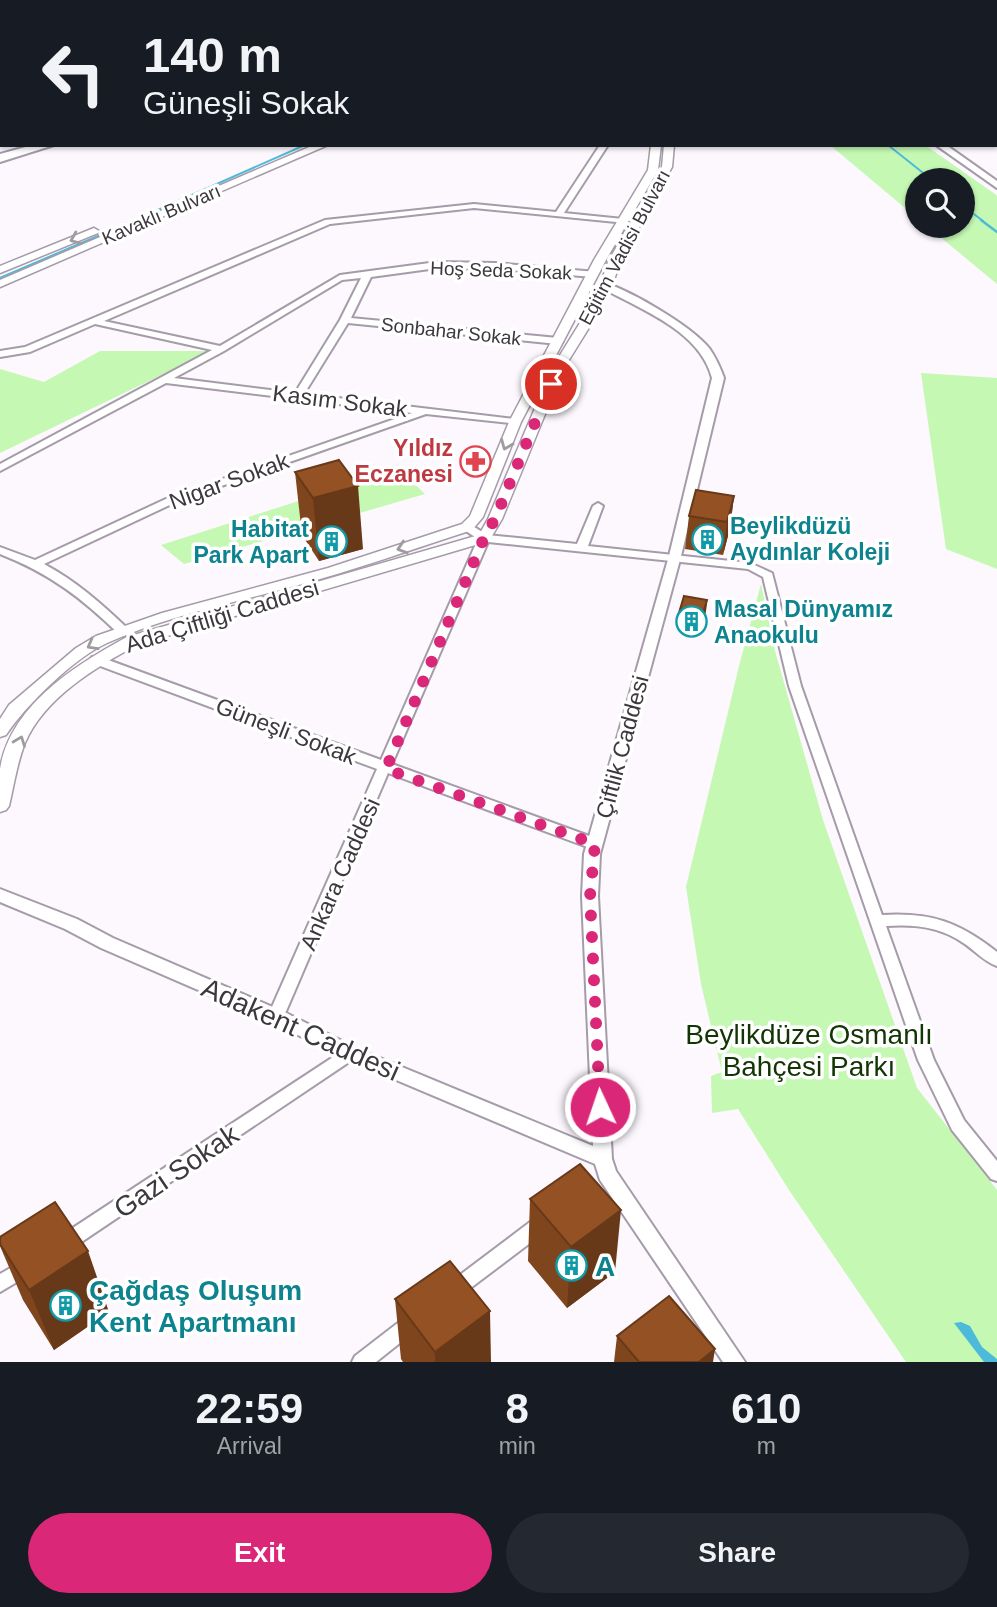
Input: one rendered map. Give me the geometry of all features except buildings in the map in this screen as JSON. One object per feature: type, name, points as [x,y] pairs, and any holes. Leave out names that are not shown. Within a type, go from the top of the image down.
[{"type":"main road","points":[[0,152],[21,147]]},
{"type":"main road","points":[[0,158],[41,147]]},
{"type":"main road","name":"Kavaklı Bulvarı","points":[[0,271],[291,147]]},
{"type":"main road","name":"Kavaklı Bulvarı","points":[[0,284],[318,147]]},
{"type":"main road","name":"Eğitim Vadisi Bulvarı","points":[[467,527],[476,516],[515,422],[593,274],[653,170],[656,147]]},
{"type":"main road","name":"Eğitim Vadisi Bulvarı","points":[[484,538],[495,519],[553,379],[667,167],[670,147]]},
{"type":"main road","points":[[593,274],[607,281]]},
{"type":"main road","name":"Ada Çiftliği Caddesi","points":[[0,806],[20,736],[35,713],[128,636],[167,616],[333,571],[467,527]]},
{"type":"main road","name":"Ada Çiftliği Caddesi","points":[[0,731],[15,709],[81,652],[101,640],[128,636],[484,538]]},
{"type":"street","points":[[559,214],[603,147]]},
{"type":"street","points":[[943,147],[997,185]]},
{"type":"street","points":[[0,354],[27,350],[322,223],[474,206],[623,221]]},
{"type":"street","name":"Hoş Seda Sokak","points":[[0,468],[166,380],[340,278],[437,265],[495,266],[593,274]]},
{"type":"street","points":[[298,396],[345,320],[367,275]]},
{"type":"street","name":"Çiftlik Caddesi","points":[[602,1172],[590,896],[595,844],[675,556],[718,371],[715,361],[696,339],[607,281]]},
{"type":"street","name":"Sonbahar Sokak","points":[[345,320],[558,341]]},
{"type":"street","points":[[92,321],[221,349]]},
{"type":"street","name":"Kasım Sokak","points":[[166,380],[515,422]]},
{"type":"street","name":"Nigar Sokak","points":[[38,563],[172,500],[426,411]]},
{"type":"street","points":[[582,546],[598,506]]},
{"type":"street","points":[[467,527],[484,538],[675,556],[750,566],[768,575],[795,686],[926,1060],[958,1125],[997,1174]]},
{"type":"street","name":"Ankara Caddesi","points":[[276,1016],[386,769],[484,538]]},
{"type":"street","points":[[0,550],[38,563],[85,593],[128,636]]},
{"type":"street","name":"Güneşli Sokak","points":[[96,660],[595,844]]},
{"type":"street","name":"Adakent Caddesi","points":[[0,895],[276,1016],[602,1172]]},
{"type":"street","points":[[878,920],[908,918],[962,932],[997,960]]},
{"type":"street","name":"Gazi Sokak","points":[[0,1284],[126,1205],[350,1053]]},
{"type":"street","points":[[602,1172],[735,1362]]},
{"type":"street","points":[[444,1298],[552,1216]]},
{"type":"street","points":[[361,1362],[423,1314]]},
{"type":"green space","points":[[832,147],[928,147],[958,168],[905,168],[905,208]]},
{"type":"green space","points":[[975,180],[997,196],[997,284],[941,238],[975,238]]},
{"type":"green space","points":[[100,351],[211,351],[0,453],[0,369],[44,382]]},
{"type":"green space","points":[[921,373],[997,378],[997,569],[946,549]]},
{"type":"green space","points":[[399,469],[425,494],[184,564],[161,545]]},
{"type":"green space","name":"Beylikdüze Osmanlı Bahçesi Parkı","points":[[761,584],[775,651],[823,820],[917,1088],[997,1190],[997,1362],[906,1362],[789,1190],[738,1109],[712,1113],[711,1076],[722,1072],[701,984],[686,887]]},
{"type":"water","points":[[961,1322],[970,1326],[982,1347],[997,1359],[997,1362],[984,1362],[954,1323]]},
{"type":"waterway","points":[[151,213],[300,147]]},
{"type":"waterway","points":[[891,147],[917,168]]},
{"type":"waterway","points":[[975,215],[983,221]]},
{"type":"waterway","points":[[132,221],[142,217]]},
{"type":"waterway","points":[[0,278],[136,220]]},
{"type":"waterway","points":[[981,220],[997,232]]},
{"type":"place","name":"Yıldız Eczanesi","points":[[476,461]]},
{"type":"place","name":"Beylikdüzü Aydınlar Koleji","points":[[707,539]]},
{"type":"place","name":"Habitat Park Apart","points":[[332,542]]},
{"type":"place","name":"Masal Dünyamız Anaokulu","points":[[691,622]]},
{"type":"place","name":"A","points":[[572,1266]]},
{"type":"place","name":"Çağdaş Oluşum Kent Apartmanı","points":[[66,1306]]},
{"type":"route","points":[[551,384],[386,769],[595,844],[590,896],[600,1107]]}]
